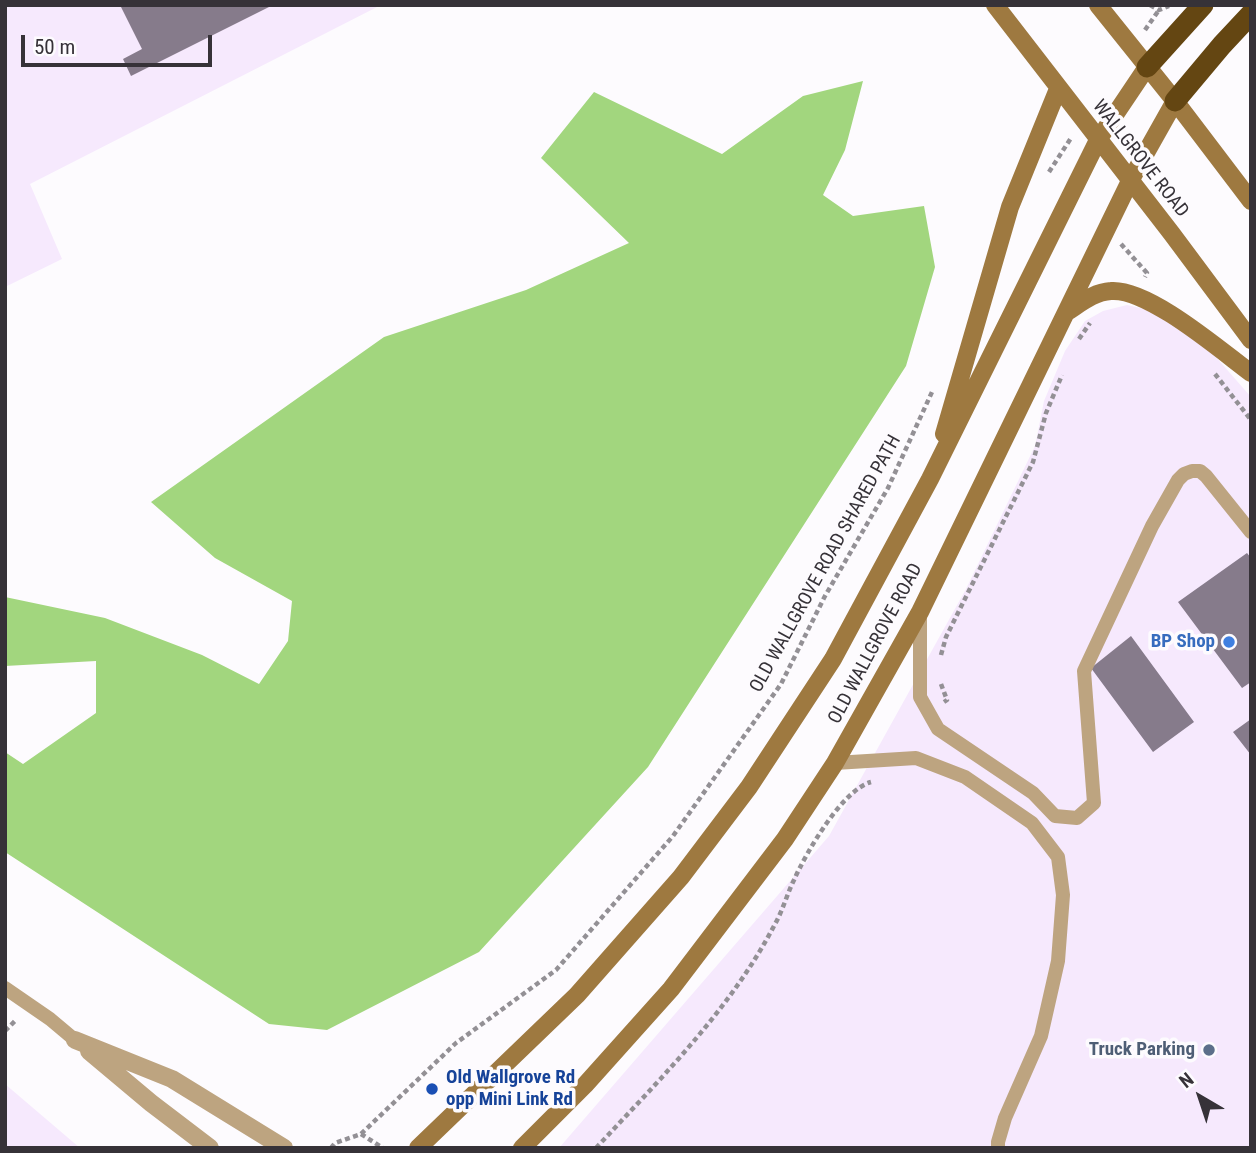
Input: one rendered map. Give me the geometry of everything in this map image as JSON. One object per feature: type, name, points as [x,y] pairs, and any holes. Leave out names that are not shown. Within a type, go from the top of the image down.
[{"type":"highway","points":[[1147,66],[1203,5]]},
{"type":"highway","points":[[1175,101],[1251,14]]},
{"type":"main road","name":"WALLGROVE ROAD","points":[[995,5],[1251,340]]},
{"type":"main road","points":[[1102,10],[1251,201]]},
{"type":"main road","name":"OLD WALLGROVE ROAD","points":[[418,1148],[577,995],[688,867],[749,787],[833,659],[930,479],[1098,140],[1147,66]]},
{"type":"main road","points":[[930,479],[1010,207],[1058,89]]},
{"type":"main road","name":"OLD WALLGROVE ROAD","points":[[522,1148],[585,1085],[671,989],[785,839],[835,763],[920,612],[1130,181],[1175,101]]},
{"type":"main road","points":[[1065,313],[1092,295],[1112,291],[1132,295],[1168,313],[1251,373]]},
{"type":"street","points":[[75,1040],[210,1148]]},
{"type":"street","points":[[75,1040],[172,1079],[284,1148]]},
{"type":"lane","points":[[920,612],[920,697],[938,729],[1033,793],[1055,816],[1077,818],[1094,803],[1084,671],[1152,526],[1178,480],[1184,474],[1200,471],[1251,532]]},
{"type":"lane","points":[[835,763],[916,758],[965,777],[1032,824],[1058,857],[1063,895],[1058,961],[1041,1036],[1005,1118],[998,1148]]},
{"type":"lane","points":[[5,988],[75,1040]]},
{"type":"path","points":[[1150,5],[1158,10],[1170,5]]},
{"type":"path","points":[[1055,165],[1068,142]]},
{"type":"path","points":[[1122,245],[1147,273]]},
{"type":"path","points":[[1075,347],[1091,322]]},
{"type":"path","points":[[939,662],[946,637],[1033,463],[1046,414],[1066,367]]},
{"type":"path","points":[[1214,372],[1251,420]]},
{"type":"path","name":"OLD WALLGROVE ROAD SHARED PATH","points":[[331,1148],[335,1143],[361,1134],[456,1044],[556,970],[673,836],[780,684],[825,596],[888,488],[937,382]]},
{"type":"path","points":[[929,713],[947,699],[940,681]]},
{"type":"path","points":[[596,1148],[705,1028],[744,977],[776,923],[810,849],[833,815],[849,796],[867,783],[894,777],[894,759]]},
{"type":"path","points":[[361,1134],[383,1148]]},
{"type":"shaded area","points":[[5,5],[381,5],[30,184],[62,259],[5,287]]},
{"type":"shaded area","points":[[1127,305],[1154,311],[1208,348],[1251,397],[1251,1148],[559,1148],[829,836],[966,589],[1035,446],[1044,401],[1065,351],[1085,321],[1103,311]]},
{"type":"shaded area","points":[[5,1084],[80,1148],[5,1148]]},
{"type":"green space","points":[[863,81],[845,150],[823,195],[853,216],[924,206],[935,267],[906,366],[648,767],[479,952],[327,1030],[269,1024],[5,852],[5,752],[23,764],[96,713],[96,661],[5,666],[5,597],[105,618],[202,655],[259,684],[288,641],[292,601],[215,558],[151,502],[384,337],[526,290],[629,243],[541,158],[594,92],[722,154],[803,96]]},
{"type":"building","points":[[120,5],[273,5],[131,76],[123,59],[142,49]]},
{"type":"building","name":"BP Shop","points":[[1247,553],[1251,558],[1251,682],[1242,688],[1178,602]]},
{"type":"building","points":[[1131,636],[1194,722],[1153,752],[1091,668]]},
{"type":"building","points":[[1251,719],[1251,755],[1233,732]]},
{"type":"place","name":"BP Shop","points":[[1229,642]]},
{"type":"place","name":"Truck Parking","points":[[1209,1050]]},
{"type":"place","name":"Old Wallgrove Rd opp Mini Link Rd","points":[[432,1089]]}]
